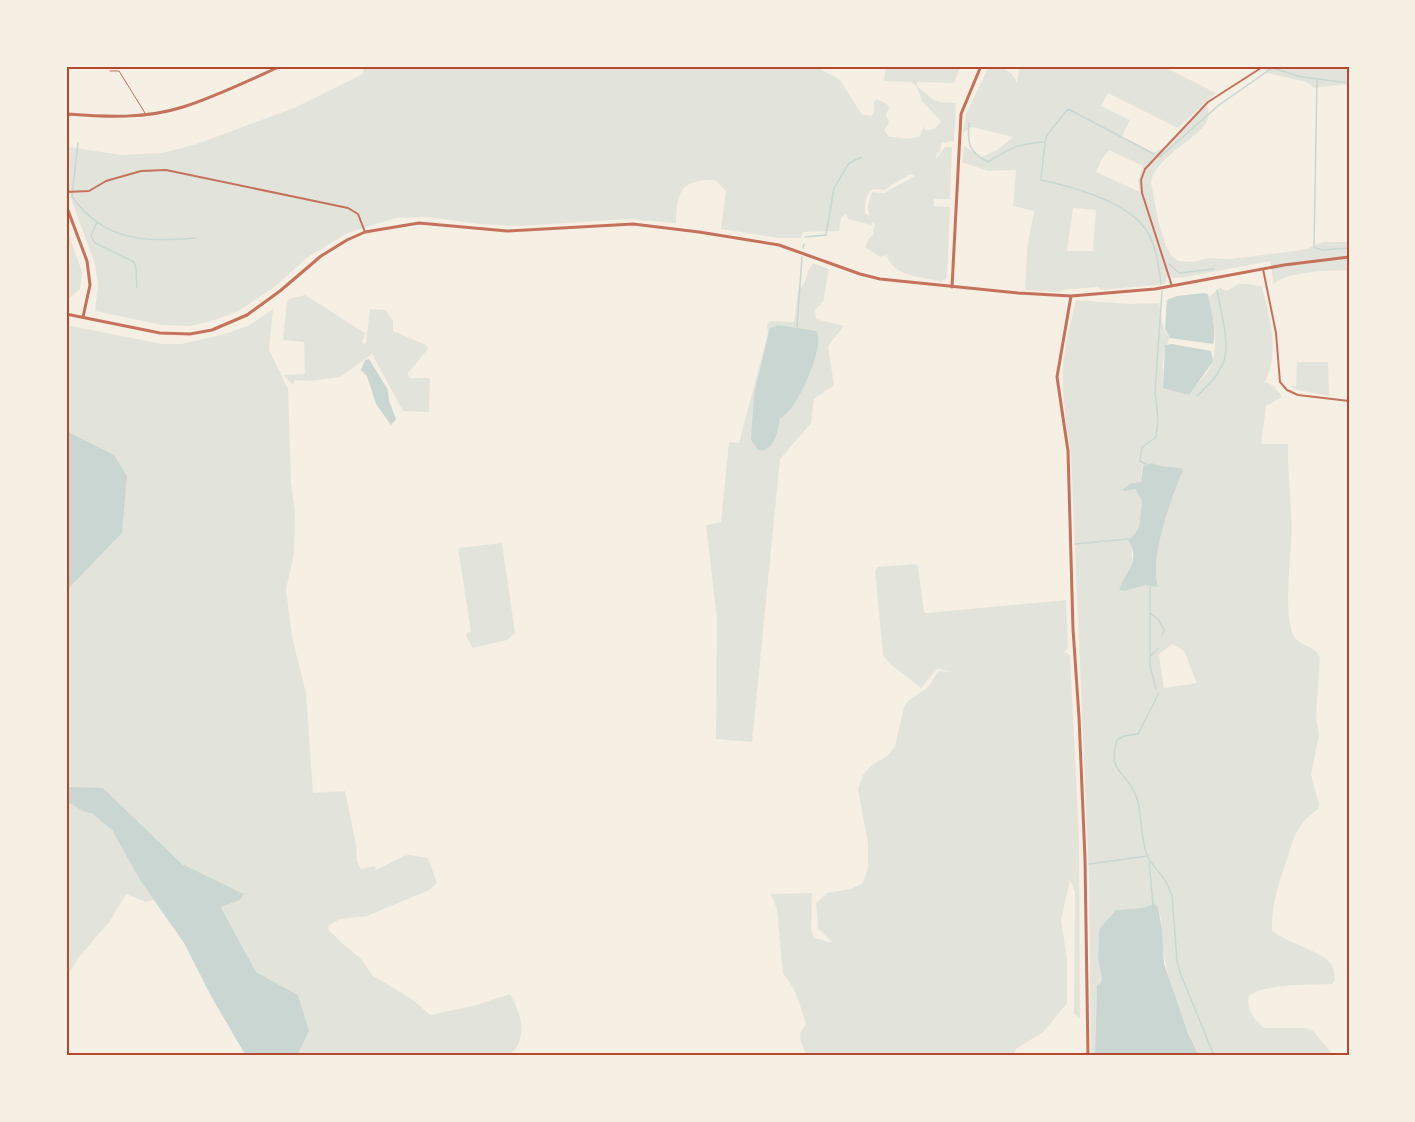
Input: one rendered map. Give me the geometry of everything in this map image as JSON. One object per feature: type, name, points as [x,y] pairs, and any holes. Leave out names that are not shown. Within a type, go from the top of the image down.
[{"type":"street","points":[[66,130],[68,114],[109,117],[146,114],[183,107],[281,66]]},
{"type":"street","points":[[952,287],[961,114],[981,66]]},
{"type":"street","points":[[1172,286],[1142,193],[1141,180],[1145,169],[1208,102],[1264,66]]},
{"type":"street","points":[[66,192],[89,191],[106,181],[141,171],[166,170],[348,208],[358,214],[365,232]]},
{"type":"street","points":[[66,205],[87,261],[90,285],[83,317]]},
{"type":"street","points":[[66,314],[145,331],[175,334],[212,330],[248,315],[321,255],[365,232],[419,222],[507,231],[633,224],[778,244],[870,276],[902,282],[1071,296],[1114,294],[1172,286],[1263,269],[1349,257]]},
{"type":"street","points":[[1263,269],[1276,333],[1280,382],[1287,390],[1298,395],[1349,401]]},
{"type":"street","points":[[1071,296],[1057,377],[1068,452],[1073,629],[1084,859],[1088,1056]]},
{"type":"lane","points":[[110,71],[119,71],[146,114]]},
{"type":"shaded area","points":[[364,66],[815,66],[840,80],[862,115],[872,116],[874,101],[877,99],[887,104],[889,109],[886,115],[889,123],[884,130],[889,137],[909,139],[920,136],[924,126],[925,130],[930,130],[941,121],[922,101],[917,87],[912,82],[884,81],[886,66],[961,66],[954,83],[917,82],[917,86],[931,98],[939,102],[956,103],[954,141],[941,143],[940,151],[936,155],[936,159],[945,147],[952,147],[950,199],[934,199],[934,206],[950,207],[946,279],[941,281],[901,272],[890,262],[887,255],[880,257],[865,247],[869,238],[874,234],[873,221],[871,225],[848,219],[846,214],[841,218],[839,231],[803,232],[801,238],[778,238],[721,229],[726,191],[715,180],[704,180],[683,189],[678,202],[676,223],[629,219],[520,226],[479,224],[428,217],[395,218],[348,233],[308,257],[273,288],[239,311],[215,320],[190,326],[162,325],[95,311],[98,283],[94,261],[66,186],[69,147],[121,155],[162,153],[197,144],[294,108],[363,74]],"holes":[[[910,174],[915,176],[884,193],[872,192],[868,206],[869,216],[865,213],[865,203],[870,191],[884,190]]]},
{"type":"shaded area","points":[[989,66],[1006,70],[1017,83],[1020,66],[1162,66],[1216,93],[1178,128],[1108,93],[1101,106],[1130,120],[1121,138],[1153,153],[1173,142],[1182,128],[1207,106],[1208,116],[1204,126],[1159,166],[1151,182],[1158,220],[1171,255],[1178,261],[1194,262],[1208,258],[1229,259],[1296,251],[1323,242],[1349,242],[1349,271],[1332,270],[1298,274],[1274,284],[1270,261],[1181,278],[1167,278],[1165,284],[1101,290],[1098,287],[1059,292],[1025,290],[1027,249],[1034,211],[1013,206],[1016,170],[988,171],[962,162],[964,146],[982,157],[997,150],[1013,137],[972,127],[963,133],[966,114]],"holes":[[[1109,150],[1143,166],[1138,180],[1140,192],[1096,172]],[[1073,208],[1096,210],[1093,251],[1067,251]]]},
{"type":"shaded area","points":[[1272,66],[1349,66],[1349,84],[1314,88],[1306,82],[1267,73],[1264,69]]},
{"type":"shaded area","points":[[66,227],[82,272],[80,289],[66,301]]},
{"type":"shaded area","points":[[813,263],[829,269],[823,302],[815,310],[816,319],[844,326],[828,346],[834,385],[814,399],[811,423],[780,459],[752,742],[716,739],[717,619],[706,525],[721,522],[729,442],[739,443],[768,333],[767,324],[771,321],[794,322],[798,291],[805,282]]},
{"type":"shaded area","points":[[1238,284],[1262,287],[1273,347],[1270,370],[1265,382],[1274,386],[1282,397],[1266,406],[1261,444],[1288,444],[1291,505],[1288,589],[1290,625],[1295,638],[1314,650],[1320,657],[1316,717],[1319,735],[1311,775],[1319,804],[1318,809],[1301,825],[1292,844],[1276,894],[1272,931],[1328,960],[1333,967],[1335,980],[1332,984],[1265,989],[1249,996],[1248,1000],[1254,1018],[1264,1028],[1306,1028],[1313,1031],[1334,1056],[1199,1056],[1172,987],[1165,959],[1161,918],[1155,904],[1142,908],[1116,910],[1100,928],[1098,958],[1102,979],[1097,985],[1095,1056],[1091,1056],[1089,875],[1071,456],[1063,391],[1066,343],[1076,300],[1128,304],[1159,303],[1163,326],[1170,338],[1164,356],[1163,387],[1191,391],[1207,373],[1213,360],[1215,336],[1209,297],[1220,288],[1226,291]],"holes":[[[1152,463],[1181,468],[1183,471],[1167,512],[1159,544],[1156,559],[1158,586],[1146,585],[1119,590],[1130,571],[1131,544],[1139,527],[1142,501],[1135,489],[1126,491],[1123,489],[1131,483],[1141,482],[1142,466]],[[1172,644],[1184,651],[1197,683],[1164,688],[1159,654]]]},
{"type":"shaded area","points":[[1208,294],[1212,313],[1213,344],[1170,338],[1165,329],[1167,300],[1177,296]]},
{"type":"shaded area","points":[[305,295],[365,333],[362,344],[366,343],[370,309],[386,310],[393,321],[393,331],[426,345],[428,349],[408,373],[409,378],[430,378],[429,412],[403,411],[372,354],[340,377],[310,381],[295,380],[293,385],[283,375],[305,374],[304,342],[283,340],[287,302],[289,299]]},
{"type":"shaded area","points":[[273,309],[269,350],[288,389],[291,483],[295,512],[294,554],[286,589],[292,637],[306,693],[313,793],[345,791],[356,844],[357,861],[361,869],[375,866],[376,870],[410,855],[428,858],[437,883],[429,890],[367,916],[340,919],[328,926],[329,930],[362,960],[372,975],[413,1000],[430,1015],[473,1006],[510,994],[518,1010],[521,1035],[515,1050],[508,1056],[307,1056],[306,1054],[297,1056],[309,1031],[298,995],[256,972],[221,906],[240,900],[244,894],[182,864],[103,788],[66,788],[66,591],[122,533],[72,434],[66,429],[66,325],[162,344],[181,344],[248,326]]},
{"type":"shaded area","points":[[778,325],[816,331],[817,349],[808,378],[787,414],[780,418],[774,440],[768,448],[758,450],[751,440],[754,394],[770,328]]},
{"type":"shaded area","points":[[1172,344],[1211,351],[1212,363],[1189,395],[1163,388],[1165,345]]},
{"type":"shaded area","points":[[369,359],[388,390],[389,401],[396,419],[391,425],[376,404],[367,376],[361,370],[365,360]]},
{"type":"shaded area","points":[[1297,362],[1328,362],[1329,394],[1331,396],[1297,390],[1289,386],[1296,386]]},
{"type":"shaded area","points":[[66,429],[114,455],[127,476],[122,533],[66,591]]},
{"type":"shaded area","points":[[1152,463],[1181,468],[1183,471],[1167,512],[1159,545],[1156,561],[1158,587],[1146,585],[1124,591],[1119,590],[1133,560],[1132,548],[1128,540],[1139,527],[1142,501],[1135,489],[1122,490],[1131,483],[1141,482],[1143,466]]},
{"type":"shaded area","points":[[502,543],[515,633],[507,640],[473,648],[466,636],[471,632],[458,548]]},
{"type":"shaded area","points":[[916,564],[926,613],[1066,600],[1068,648],[1064,652],[1070,655],[1079,838],[1080,1019],[1074,1014],[1075,892],[1070,880],[1061,920],[1067,959],[1067,1003],[1043,1032],[1016,1049],[1013,1056],[807,1056],[800,1036],[806,1025],[795,991],[783,974],[777,909],[771,894],[812,893],[811,929],[814,938],[833,943],[818,928],[816,903],[827,893],[851,889],[863,883],[868,868],[868,844],[858,789],[863,775],[895,747],[906,704],[927,688],[938,671],[955,672],[937,669],[921,688],[889,663],[883,655],[875,570],[878,567]]},
{"type":"shaded area","points":[[66,788],[103,788],[182,864],[244,894],[240,900],[221,907],[256,972],[298,995],[309,1031],[297,1056],[246,1056],[211,996],[184,943],[140,880],[112,830],[93,814],[66,801]]},
{"type":"shaded area","points":[[66,801],[107,824],[154,900],[146,902],[126,894],[110,921],[79,957],[66,978]]},
{"type":"shaded area","points":[[1155,904],[1158,908],[1162,929],[1164,964],[1188,1033],[1199,1056],[1095,1056],[1097,985],[1102,979],[1098,958],[1100,928],[1116,910],[1142,908]]},
{"type":"waterway","points":[[1160,157],[1219,105],[1272,68],[1302,77],[1349,83]]},
{"type":"waterway","points":[[1317,80],[1314,247],[1322,250],[1349,248]]},
{"type":"waterway","points":[[1045,142],[1047,135],[1068,109],[1154,154]]},
{"type":"waterway","points":[[969,123],[968,137],[971,147],[977,155],[988,162],[1015,147],[1045,142],[1041,180],[1113,203],[1137,220],[1146,230],[1155,249],[1161,284]]},
{"type":"waterway","points":[[78,143],[72,197],[98,223],[112,231],[143,239],[196,238]]},
{"type":"waterway","points":[[805,237],[826,235],[834,188],[849,163],[862,157]]},
{"type":"waterway","points":[[97,222],[91,236],[95,243],[134,262],[137,288]]},
{"type":"waterway","points":[[803,248],[804,244]]},
{"type":"waterway","points":[[797,327],[802,257]]},
{"type":"waterway","points":[[1169,264],[1179,273],[1214,269]]},
{"type":"waterway","points":[[1197,396],[1217,374],[1225,357],[1225,333],[1217,290]]},
{"type":"waterway","points":[[1147,465],[1140,461],[1142,447],[1156,437],[1158,419],[1155,391],[1162,291]]},
{"type":"waterway","points":[[1075,544],[1128,539]]},
{"type":"waterway","points":[[1150,586],[1150,665],[1156,689]]},
{"type":"waterway","points":[[1150,613],[1158,619],[1164,630],[1162,635]]},
{"type":"waterway","points":[[1151,656],[1158,648]]},
{"type":"waterway","points":[[1158,693],[1138,734],[1124,736],[1117,740],[1114,751],[1115,760],[1138,802],[1148,857],[1170,889],[1177,961],[1213,1053],[1212,1056]]},
{"type":"waterway","points":[[1089,864],[1147,856]]},
{"type":"waterway","points":[[1149,859],[1153,905]]}]
